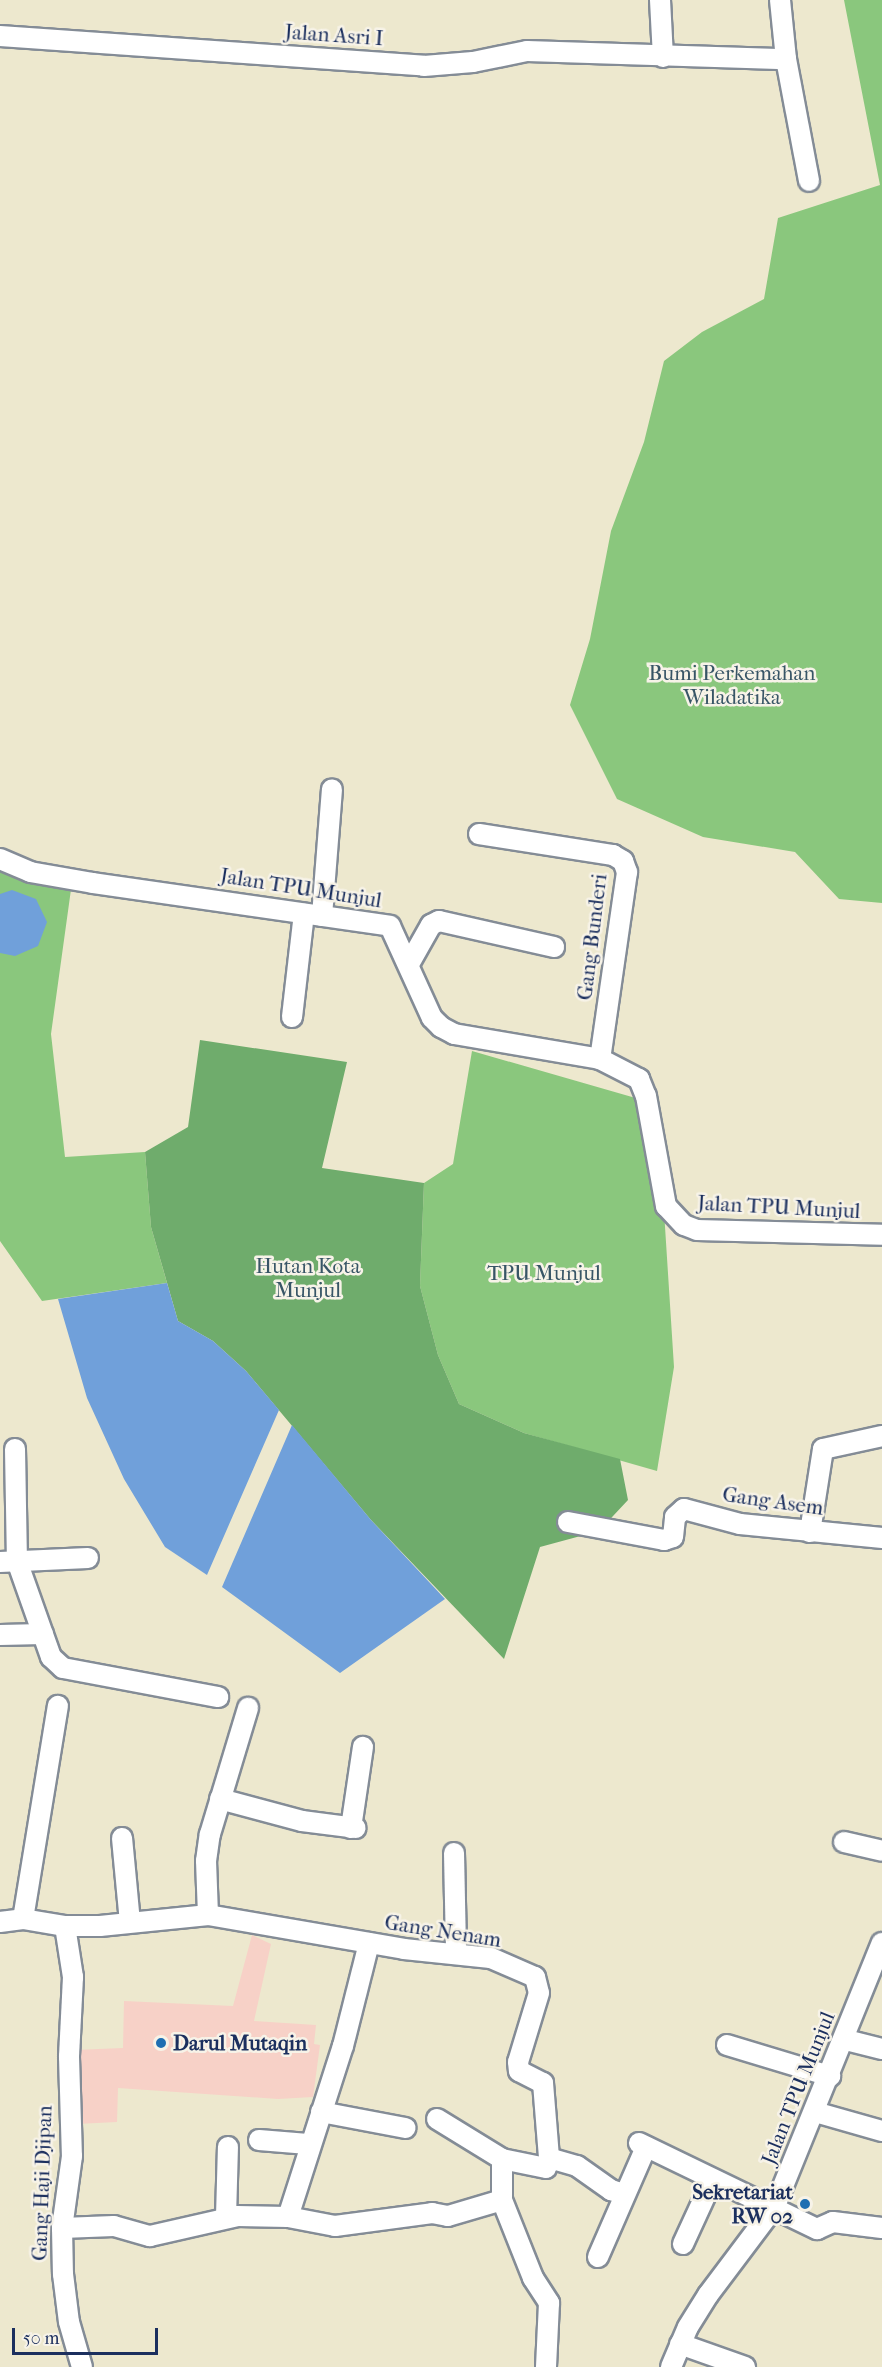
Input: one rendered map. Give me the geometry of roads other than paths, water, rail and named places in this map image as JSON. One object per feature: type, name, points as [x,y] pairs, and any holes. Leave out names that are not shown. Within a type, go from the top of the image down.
[{"type":"street","points":[[660,0],[663,57]]},
{"type":"street","points":[[780,0],[786,59],[809,180]]},
{"type":"street","name":"Jalan Asri I","points":[[0,36],[424,66],[473,62],[527,51],[786,59]]},
{"type":"street","points":[[292,1017],[313,915],[332,789]]},
{"type":"street","name":"Gang Bunderi","points":[[479,834],[612,855],[623,861],[627,872],[600,1059]]},
{"type":"street","name":"Jalan TPU Munjul","points":[[0,859],[30,872],[390,926],[432,1018],[441,1027],[454,1034],[600,1059],[639,1079],[646,1096],[666,1206],[684,1225],[697,1230],[882,1235]]},
{"type":"street","points":[[409,964],[431,925],[439,921],[554,947]]},
{"type":"street","points":[[810,1532],[823,1449],[882,1436]]},
{"type":"street","points":[[15,1449],[9,1562],[43,1634],[51,1657],[63,1668],[218,1697]]},
{"type":"street","name":"Gang Asem","points":[[568,1522],[669,1540],[673,1537],[675,1517],[684,1509],[740,1524],[882,1538]]},
{"type":"street","points":[[9,1562],[88,1558]]},
{"type":"street","points":[[0,1635],[43,1634]]},
{"type":"street","points":[[23,1919],[58,1706]]},
{"type":"street","points":[[208,1916],[206,1861],[220,1800],[248,1708]]},
{"type":"street","points":[[220,1800],[302,1821],[353,1828],[363,1747]]},
{"type":"street","points":[[122,1838],[130,1922]]},
{"type":"street","points":[[844,1842],[882,1851]]},
{"type":"street","points":[[454,1853],[456,1952]]},
{"type":"street","name":"Gang Nenam","points":[[0,1923],[23,1919],[65,1926],[208,1916],[443,1954],[456,1952],[491,1958],[535,1977],[538,1992],[518,2062],[519,2071],[543,2083],[549,2158]]},
{"type":"street","name":"Gang Haji Djipan","points":[[65,1926],[73,1977],[69,2056],[72,2156],[62,2228],[65,2296],[82,2367]]},
{"type":"street","points":[[288,2217],[308,2144],[343,2046],[369,1943]]},
{"type":"street","name":"Jalan TPU Munjul","points":[[671,2367],[680,2344],[708,2295],[776,2206],[846,2040],[872,1962],[882,1943]]},
{"type":"street","points":[[846,2040],[882,2049]]},
{"type":"street","points":[[727,2045],[830,2076]]},
{"type":"street","points":[[321,2112],[406,2128]]},
{"type":"street","points":[[814,2112],[882,2131]]},
{"type":"street","points":[[437,2119],[502,2159],[546,2168],[549,2158],[578,2166],[611,2190],[624,2194]]},
{"type":"street","points":[[259,2140],[308,2144]]},
{"type":"street","points":[[598,2257],[642,2145],[712,2181],[776,2206],[817,2229],[833,2222],[882,2228]]},
{"type":"street","points":[[226,2217],[228,2147]]},
{"type":"street","points":[[502,2159],[502,2200],[533,2278],[549,2303],[546,2367]]},
{"type":"street","points":[[683,2244],[712,2181]]},
{"type":"street","points":[[62,2228],[114,2226],[150,2236],[226,2217],[288,2217],[335,2226],[432,2213],[448,2216],[502,2200]]},
{"type":"street","points":[[680,2344],[745,2367]]},
{"type":"water","points":[[12,890],[36,899],[47,922],[38,946],[15,956],[0,953],[0,894]]},
{"type":"water","points":[[167,1283],[178,1321],[213,1341],[246,1371],[279,1410],[207,1575],[165,1547],[124,1479],[87,1398],[58,1299]]},
{"type":"water","points":[[292,1425],[371,1520],[445,1599],[340,1673],[222,1587]]},
{"type":"place","name":"Darul Mutaqin","points":[[161,2043]]},
{"type":"place","name":"Sekretariat RW 02","points":[[805,2204]]},
{"type":"park label","name":"Bumi Perkemahan Wiladatika","points":[[732,685]]},
{"type":"park label","name":"TPU Munjul","points":[[544,1273]]},
{"type":"park label","name":"Hutan Kota Munjul","points":[[308,1278]]}]
